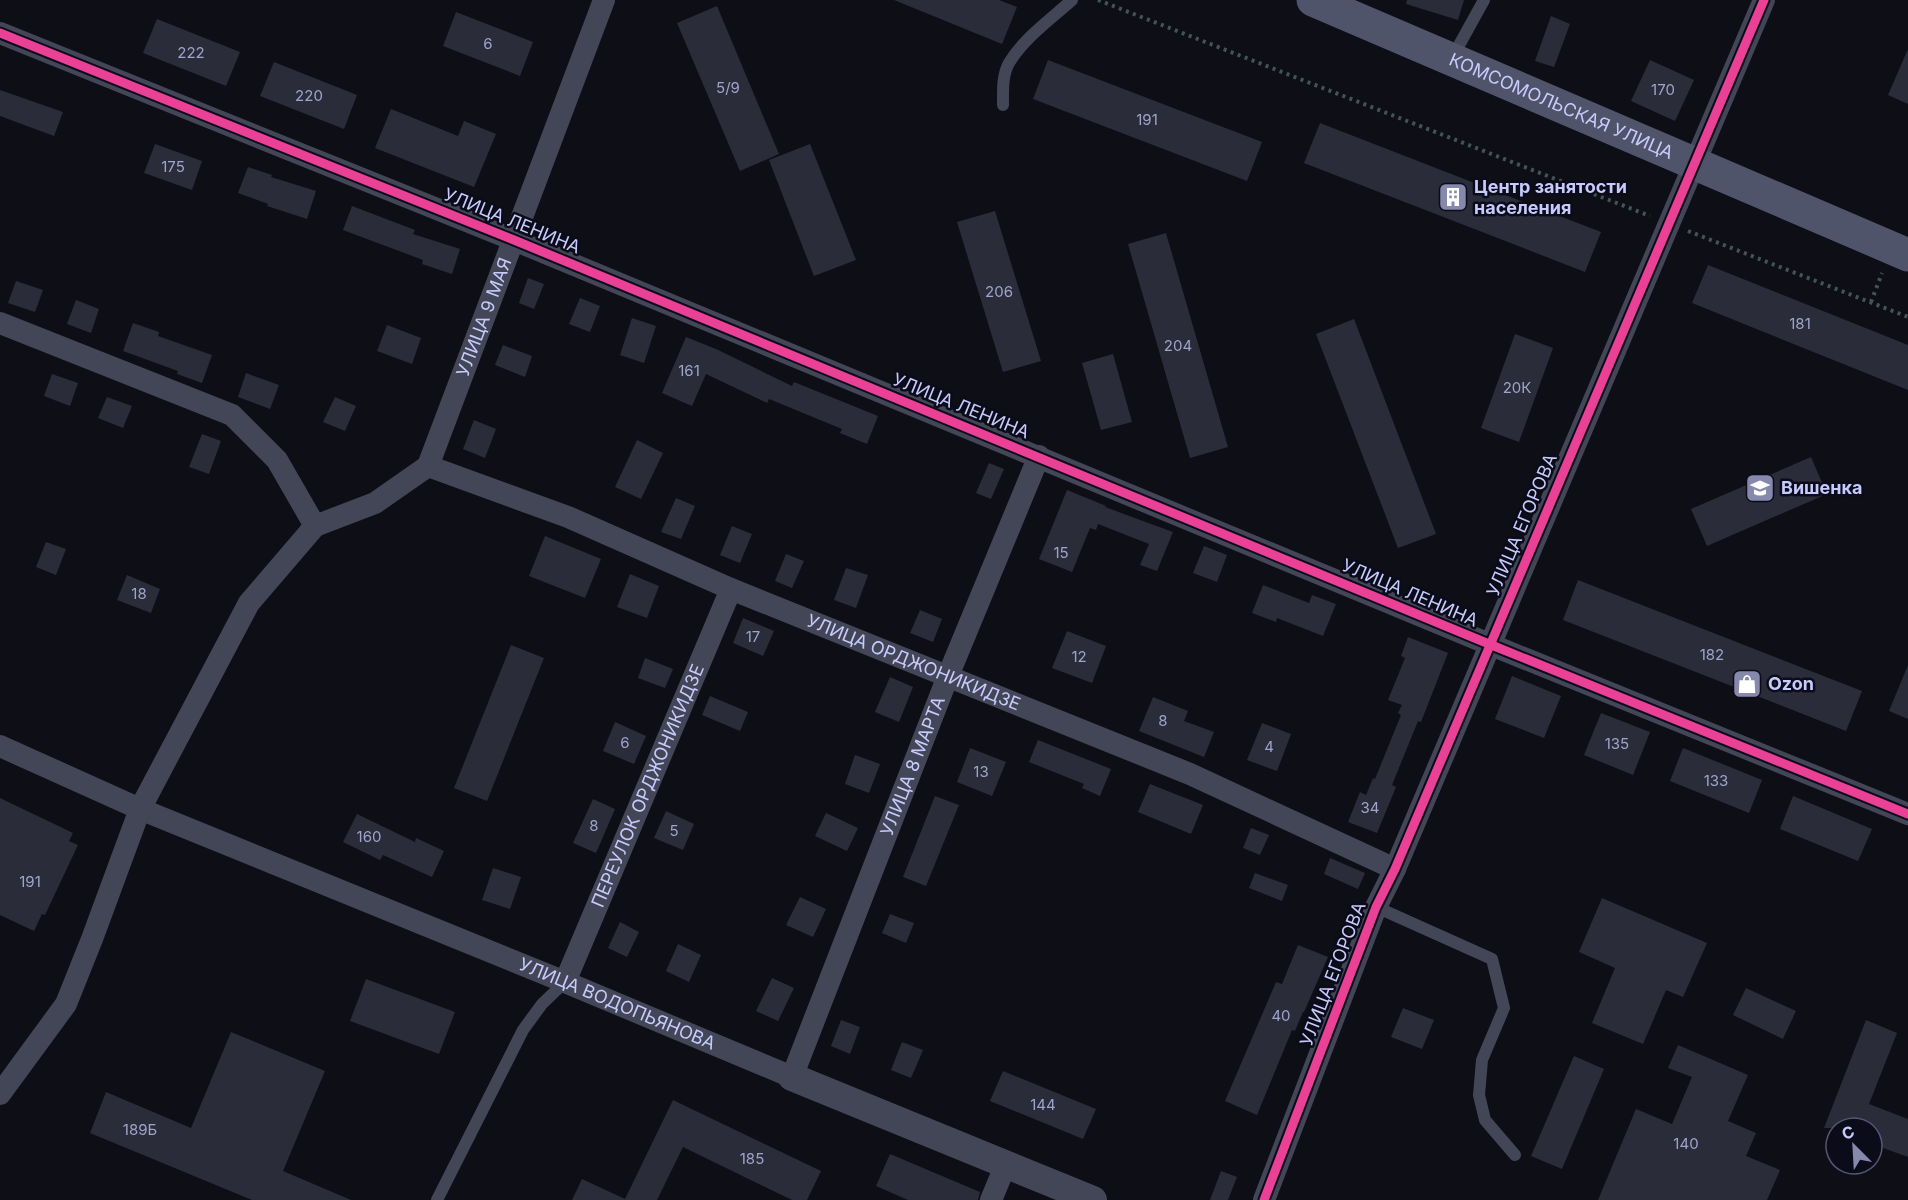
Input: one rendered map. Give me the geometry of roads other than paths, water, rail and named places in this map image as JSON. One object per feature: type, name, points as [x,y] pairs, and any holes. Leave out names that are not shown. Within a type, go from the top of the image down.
[{"type":"main road","name":"КОМСОМОЛЬСКАЯ УЛИЦА","points":[[1312,0],[1695,164],[1896,261]]},
{"type":"street","name":"УЛИЦА 9 МАЯ","points":[[428,465],[604,0]]},
{"type":"street","name":"УЛИЦА ЕГОРОВА","points":[[1264,1200],[1376,907],[1395,869],[1764,0]]},
{"type":"street","name":"УЛИЦА ЛЕНИНА","points":[[0,33],[514,240],[1490,644],[1908,814]]},
{"type":"street","points":[[0,323],[232,415],[277,460],[315,526]]},
{"type":"street","name":"УЛИЦА 8 МАРТА","points":[[792,1077],[948,676],[1039,456]]},
{"type":"street","points":[[0,1094],[66,1004],[140,809],[249,603],[315,526],[375,503],[428,465]]},
{"type":"street","name":"УЛИЦА ОРДЖОНИКИДЗЕ","points":[[428,465],[568,517],[731,589],[1190,774],[1395,869]]},
{"type":"street","name":"ПЕРЕУЛОК ОРДЖОНИКИДЗЕ","points":[[565,982],[731,589]]},
{"type":"street","name":"УЛИЦА ВОДОПЬЯНОВА","points":[[0,746],[140,809],[1093,1200]]},
{"type":"street","points":[[991,1200],[1006,1164]]},
{"type":"lane","points":[[1003,105],[1003,86],[1008,64],[1026,42],[1072,0]]},
{"type":"lane","points":[[1451,59],[1484,0]]},
{"type":"lane","points":[[1376,907],[1492,959],[1504,1008],[1482,1060],[1479,1095],[1485,1120],[1515,1155]]},
{"type":"lane","points":[[437,1200],[524,1030],[542,1004],[565,982]]},
{"type":"place","name":"Центр занятости населения","points":[[1453,197]]},
{"type":"place","name":"Вишенка","points":[[1760,488]]},
{"type":"place","name":"Ozon","points":[[1747,684]]}]
